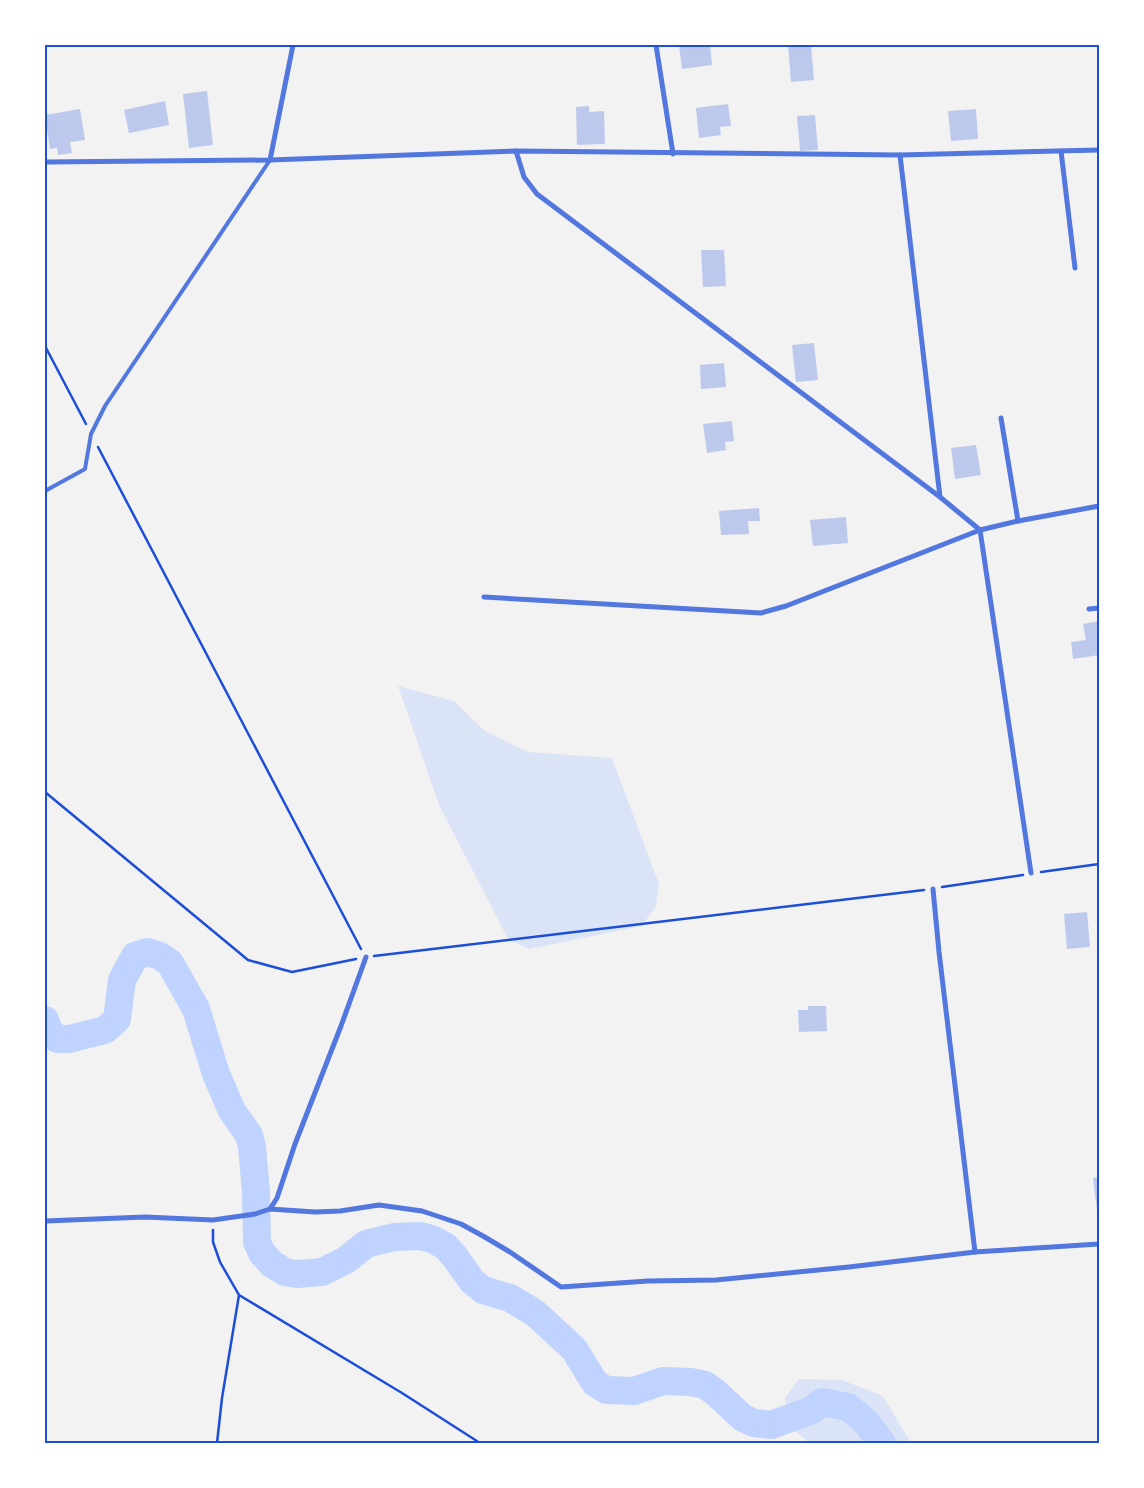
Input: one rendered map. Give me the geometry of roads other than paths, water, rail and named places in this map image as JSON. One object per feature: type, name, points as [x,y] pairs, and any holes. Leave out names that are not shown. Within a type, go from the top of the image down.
[{"type":"street","points":[[270,160],[293,45]]},
{"type":"street","points":[[656,45],[673,154]]},
{"type":"street","points":[[45,162],[270,160],[516,151],[900,155],[1099,150]]},
{"type":"street","points":[[516,151],[524,177],[537,194],[940,497],[980,530],[1031,873]]},
{"type":"street","points":[[1061,151],[1075,268]]},
{"type":"street","points":[[900,155],[940,497]]},
{"type":"street","points":[[1001,418],[1018,521]]},
{"type":"street","points":[[484,597],[761,612],[786,606],[980,530],[1099,506]]},
{"type":"street","points":[[1089,610],[1099,608]]},
{"type":"street","points":[[933,889],[975,1252]]},
{"type":"street","points":[[270,1209],[277,1198],[295,1144],[366,957]]},
{"type":"street","points":[[45,1220],[144,1217],[213,1220],[255,1214],[270,1209],[315,1212],[380,1205],[422,1211],[461,1224],[510,1252],[561,1288],[648,1281],[716,1280],[975,1252],[1099,1244]]},
{"type":"lane","points":[[45,491],[85,469],[91,434],[105,406],[270,160]]},
{"type":"waterway","points":[[45,1020],[48,1029],[57,1039],[69,1039],[105,1030],[117,1019],[122,980],[135,956],[148,952],[160,956],[170,963],[196,1009],[216,1074],[232,1111],[249,1135],[252,1147],[256,1192],[257,1242],[262,1253],[272,1264],[285,1272],[297,1274],[322,1272],[346,1260],[366,1244],[394,1237],[420,1236],[432,1239],[445,1246],[472,1281],[483,1290],[510,1298],[535,1313],[574,1349],[595,1383],[606,1390],[634,1391],[663,1381],[691,1382],[705,1385],[743,1418],[754,1423],[771,1425],[812,1410],[822,1402],[848,1407],[866,1422],[882,1443]]}]
